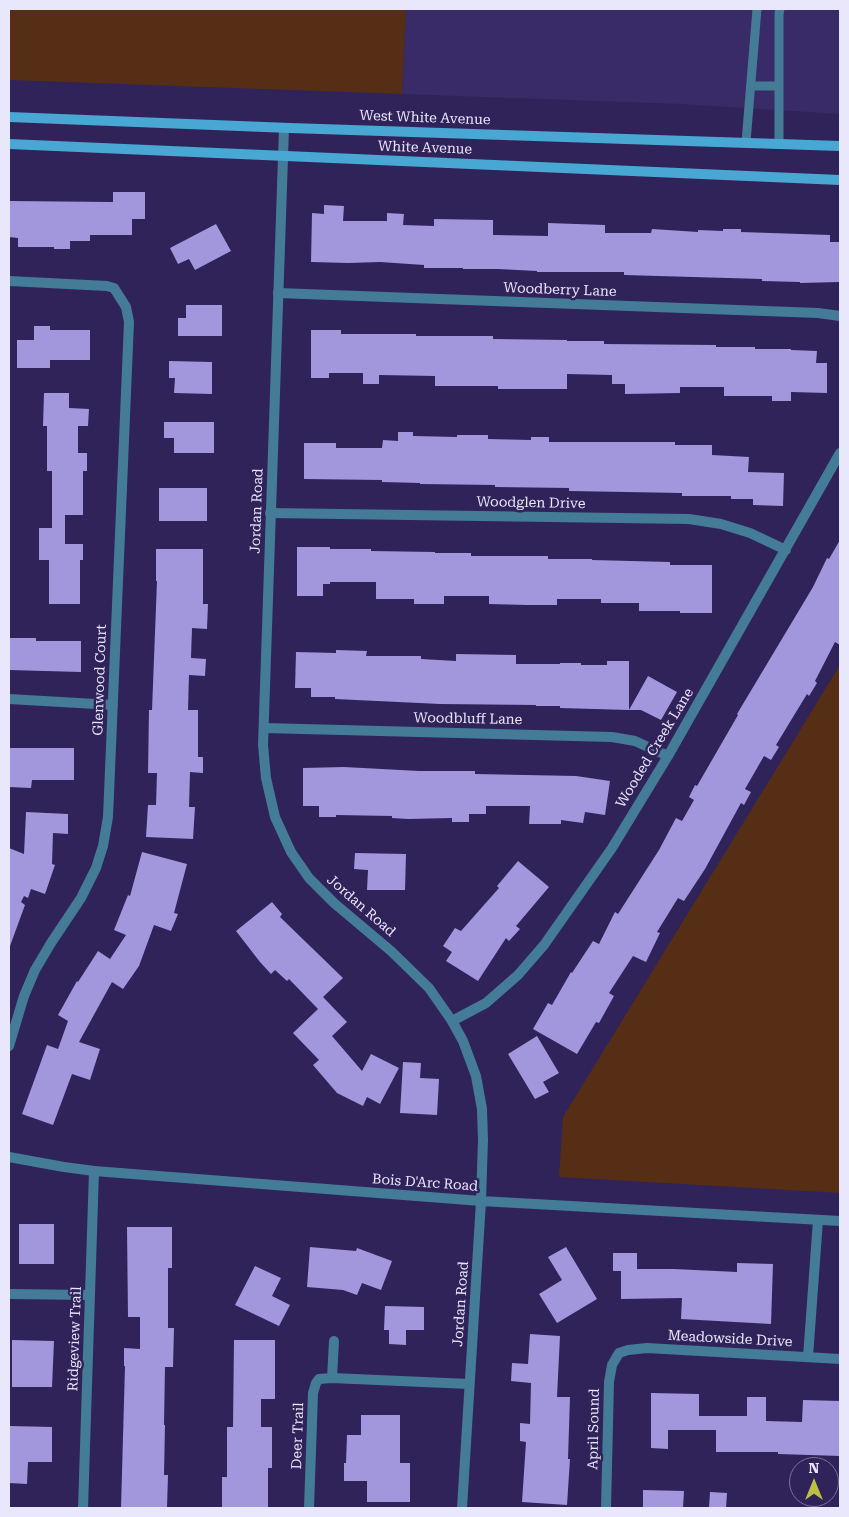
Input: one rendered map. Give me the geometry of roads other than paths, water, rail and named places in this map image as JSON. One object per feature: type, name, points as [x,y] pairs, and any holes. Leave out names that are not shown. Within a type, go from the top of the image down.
[{"type":"main road","name":"West White Avenue","points":[[9,117],[840,146]]},
{"type":"main road","name":"White Avenue","points":[[9,144],[840,180]]},
{"type":"street","name":"Jordan Road","points":[[284,128],[263,745],[266,778],[275,817],[291,852],[309,878],[334,903],[391,951],[429,988],[463,1040],[476,1076],[482,1109],[483,1140],[462,1508]]},
{"type":"street","name":"Glenwood Court","points":[[9,281],[107,286],[114,288],[126,306],[129,322],[108,817],[103,846],[96,868],[81,898],[35,970],[24,996],[9,1046]]},
{"type":"street","name":"Woodberry Lane","points":[[278,294],[818,313],[840,316]]},
{"type":"street","name":"Wooded Creek Lane","points":[[452,1021],[486,1003],[518,975],[544,945],[612,848],[668,756],[840,453]]},
{"type":"street","name":"Woodglen Drive","points":[[270,513],[689,519],[721,524],[750,533],[786,550]]},
{"type":"street","points":[[9,699],[113,705]]},
{"type":"street","name":"Woodbluff Lane","points":[[264,728],[612,737],[635,741],[668,756]]},
{"type":"street","name":"Bois D'Arc Road","points":[[9,1157],[94,1171],[481,1201],[840,1221]]},
{"type":"street","name":"Ridgeview Trail","points":[[83,1508],[94,1171]]},
{"type":"street","points":[[808,1357],[818,1220]]},
{"type":"street","points":[[9,1294],[90,1295]]},
{"type":"street","points":[[334,1340],[332,1378],[469,1384]]},
{"type":"street","name":"Meadowside Drive","points":[[619,1353],[647,1348],[840,1359]]},
{"type":"street","name":"April Sound","points":[[606,1508],[609,1382],[612,1365],[619,1353]]},
{"type":"street","name":"Deer Trail","points":[[309,1508],[314,1387],[319,1380],[332,1378]]},
{"type":"lane","points":[[746,142],[757,9]]},
{"type":"lane","points":[[779,143],[780,9]]},
{"type":"lane","points":[[751,86],[779,86]]}]
